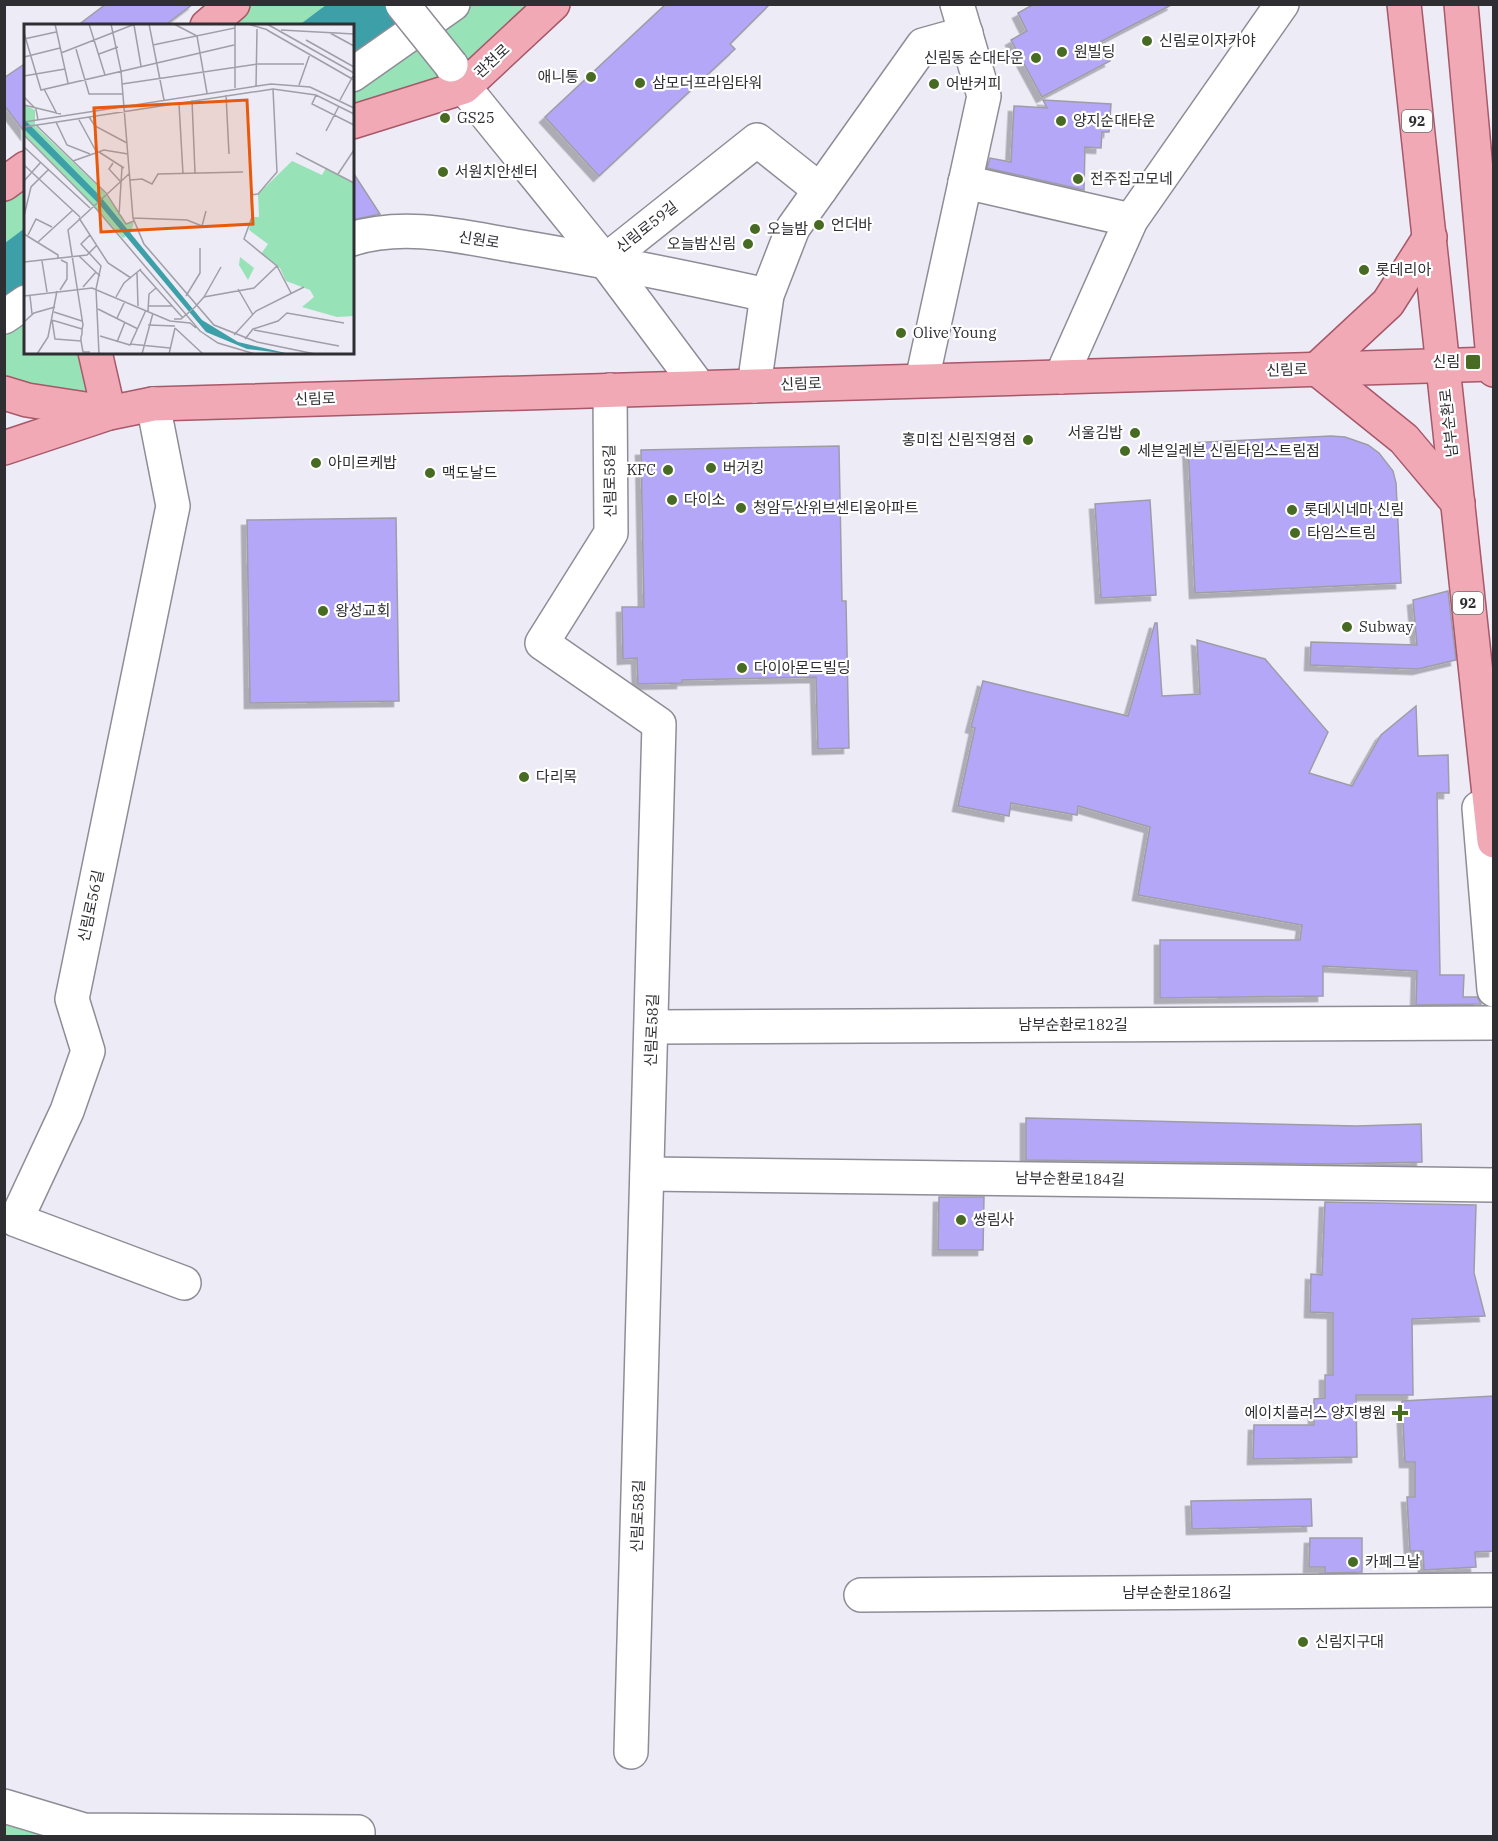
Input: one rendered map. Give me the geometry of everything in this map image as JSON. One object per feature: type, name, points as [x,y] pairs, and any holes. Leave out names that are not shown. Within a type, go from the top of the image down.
[{"type":"main road","points":[[209,24],[233,4]]},
{"type":"main road","name":"관천로","points":[[354,121],[458,76],[553,4]]},
{"type":"main road","name":"남부순환로","points":[[1404,4],[1494,841]]},
{"type":"main road","points":[[1461,4],[1487,235],[1493,366]]},
{"type":"main road","points":[[4,184],[24,169]]},
{"type":"main road","points":[[1430,237],[1388,303],[1317,369],[1404,439],[1458,503]]},
{"type":"main road","points":[[95,354],[109,413]]},
{"type":"main road","name":"신림로","points":[[4,448],[109,413],[153,404],[1443,365],[1493,366]]},
{"type":"main road","name":"신림로","points":[[4,393],[27,400],[109,413]]},
{"type":"street","points":[[402,4],[604,261],[699,387]]},
{"type":"street","points":[[354,74],[453,4]]},
{"type":"street","points":[[1061,376],[1131,220],[1282,4]]},
{"type":"street","points":[[754,386],[767,295],[793,228],[923,45],[963,13],[984,96],[922,381]]},
{"type":"street","name":"신림로59길","points":[[604,261],[758,140],[820,190]]},
{"type":"street","points":[[965,182],[1131,220]]},
{"type":"street","name":"신원로","points":[[354,238],[368,234],[427,232],[604,261]]},
{"type":"street","name":"신림로59길","points":[[604,261],[767,295]]},
{"type":"street","points":[[4,317],[24,303]]},
{"type":"street","name":"신림로58길","points":[[610,390],[610,533],[542,643],[659,724],[631,1752]]},
{"type":"street","name":"신림로56길","points":[[153,404],[173,506],[72,999],[88,1051],[68,1111],[16,1220],[184,1283]]},
{"type":"street","points":[[1456,549],[1473,720],[1494,990]]},
{"type":"street","name":"남부순환로182길","points":[[652,1027],[1494,1023]]},
{"type":"street","name":"남부순환로184길","points":[[647,1174],[1494,1185]]},
{"type":"street","name":"남부순환로186길","points":[[861,1595],[1494,1590]]},
{"type":"street","points":[[4,1806],[84,1830],[358,1832],[358,1836]]},
{"type":"green space","points":[[246,5],[537,5],[440,84],[354,114],[354,24],[222,24]]},
{"type":"green space","points":[[24,178],[24,354],[87,354],[99,401],[5,381],[5,193]]},
{"type":"green space","points":[[4,1806],[83,1836],[5,1836]]},
{"type":"water","points":[[326,5],[445,5],[354,72],[354,24],[301,24]]},
{"type":"water","points":[[24,229],[24,309],[5,324],[5,243]]},
{"type":"building","points":[[106,4],[193,4],[167,24],[80,24]]},
{"type":"building","name":"삼모더프라임타워","points":[[666,4],[770,4],[730,44],[735,49],[599,176],[545,117]]},
{"type":"building","name":"원빌딩","points":[[1034,4],[1173,4],[1100,42],[1110,61],[1042,97],[1011,40],[1027,31],[1018,13]]},
{"type":"building","points":[[24,64],[24,131],[4,105],[4,78]]},
{"type":"building","points":[[1043,100],[1111,104],[1109,132],[1102,132],[1101,148],[1085,147],[1084,190],[987,168],[990,158],[1011,162],[1014,106],[1047,108]]},
{"type":"building","points":[[354,174],[380,214],[354,220]]},
{"type":"building","name":"타임스트림","points":[[1345,437],[1368,445],[1379,453],[1393,471],[1396,483],[1401,583],[1195,593],[1188,443]]},
{"type":"building","points":[[839,446],[842,601],[846,601],[849,748],[818,749],[816,677],[682,680],[682,683],[638,684],[637,658],[623,659],[622,607],[644,607],[641,450]]},
{"type":"building","points":[[1150,500],[1156,595],[1101,598],[1095,504]]},
{"type":"building","name":"왕성교회","points":[[396,518],[399,701],[250,703],[247,520]]},
{"type":"building","points":[[1448,591],[1456,660],[1418,669],[1310,665],[1311,642],[1417,645],[1413,600]]},
{"type":"building","points":[[1155,623],[1157,623],[1162,696],[1200,694],[1197,640],[1265,659],[1328,732],[1309,773],[1352,786],[1381,735],[1416,706],[1418,756],[1448,755],[1449,793],[1437,793],[1440,975],[1464,975],[1463,997],[1477,997],[1481,1004],[1416,1005],[1417,971],[1323,966],[1323,996],[1160,998],[1160,940],[1300,940],[1302,925],[1138,895],[1150,827],[1078,806],[1077,815],[1011,803],[1009,816],[958,806],[975,728],[971,727],[983,681],[1128,716]]},
{"type":"building","points":[[1026,1118],[1356,1126],[1421,1124],[1422,1162],[1332,1164],[1026,1160]]},
{"type":"building","name":"쌍림사","points":[[939,1197],[984,1197],[983,1250],[938,1250]]},
{"type":"building","points":[[1325,1202],[1476,1205],[1474,1273],[1485,1316],[1412,1319],[1413,1395],[1356,1395],[1357,1457],[1253,1459],[1254,1425],[1314,1425],[1314,1399],[1325,1398],[1325,1375],[1333,1375],[1333,1313],[1310,1312],[1311,1274],[1322,1275]]},
{"type":"building","points":[[1494,1396],[1494,1551],[1475,1552],[1476,1567],[1424,1570],[1423,1551],[1410,1551],[1407,1497],[1415,1497],[1415,1462],[1405,1462],[1402,1401]]},
{"type":"building","points":[[1311,1499],[1312,1526],[1192,1529],[1191,1501]]},
{"type":"building","points":[[1310,1538],[1362,1538],[1362,1572],[1325,1573],[1325,1567],[1309,1567]]},
{"type":"place","name":"신림로이자카야","points":[[1147,41]]},
{"type":"place","name":"원빌딩","points":[[1062,52]]},
{"type":"place","name":"신림동 순대타운","points":[[1036,58]]},
{"type":"place","name":"애니통","points":[[591,77]]},
{"type":"place","name":"삼모더프라임타워","points":[[640,83]]},
{"type":"place","name":"어반커피","points":[[934,84]]},
{"type":"place","name":"GS25","points":[[445,118]]},
{"type":"place","name":"양지순대타운","points":[[1061,121]]},
{"type":"place","name":"서원치안센터","points":[[443,172]]},
{"type":"place","name":"전주집고모네","points":[[1078,179]]},
{"type":"place","name":"언더바","points":[[819,225]]},
{"type":"place","name":"오늘밤","points":[[755,229]]},
{"type":"place","name":"오늘밤신림","points":[[748,244]]},
{"type":"place","name":"롯데리아","points":[[1364,270]]},
{"type":"place","name":"Olive Young","points":[[901,333]]},
{"type":"place","name":"신림","points":[[1473,362]]},
{"type":"place","name":"서울김밥","points":[[1135,433]]},
{"type":"place","name":"홍미집 신림직영점","points":[[1028,440]]},
{"type":"place","name":"세븐일레븐 신림타임스트림점","points":[[1125,451]]},
{"type":"place","name":"아미르케밥","points":[[316,463]]},
{"type":"place","name":"버거킹","points":[[711,468]]},
{"type":"place","name":"KFC","points":[[668,470]]},
{"type":"place","name":"맥도날드","points":[[430,473]]},
{"type":"place","name":"다이소","points":[[672,500]]},
{"type":"place","name":"청암두산위브센티움아파트","points":[[741,508]]},
{"type":"place","name":"롯데시네마 신림","points":[[1292,510]]},
{"type":"place","name":"타임스트림","points":[[1295,533]]},
{"type":"place","name":"왕성교회","points":[[323,611]]},
{"type":"place","name":"Subway","points":[[1347,627]]},
{"type":"place","name":"다이아몬드빌딩","points":[[742,668]]},
{"type":"place","name":"다리목","points":[[524,777]]},
{"type":"place","name":"쌍림사","points":[[961,1220]]},
{"type":"place","name":"에이치플러스 양지병원","points":[[1400,1413]]},
{"type":"place","name":"카페그날","points":[[1353,1562]]},
{"type":"place","name":"신림지구대","points":[[1303,1642]]}]
